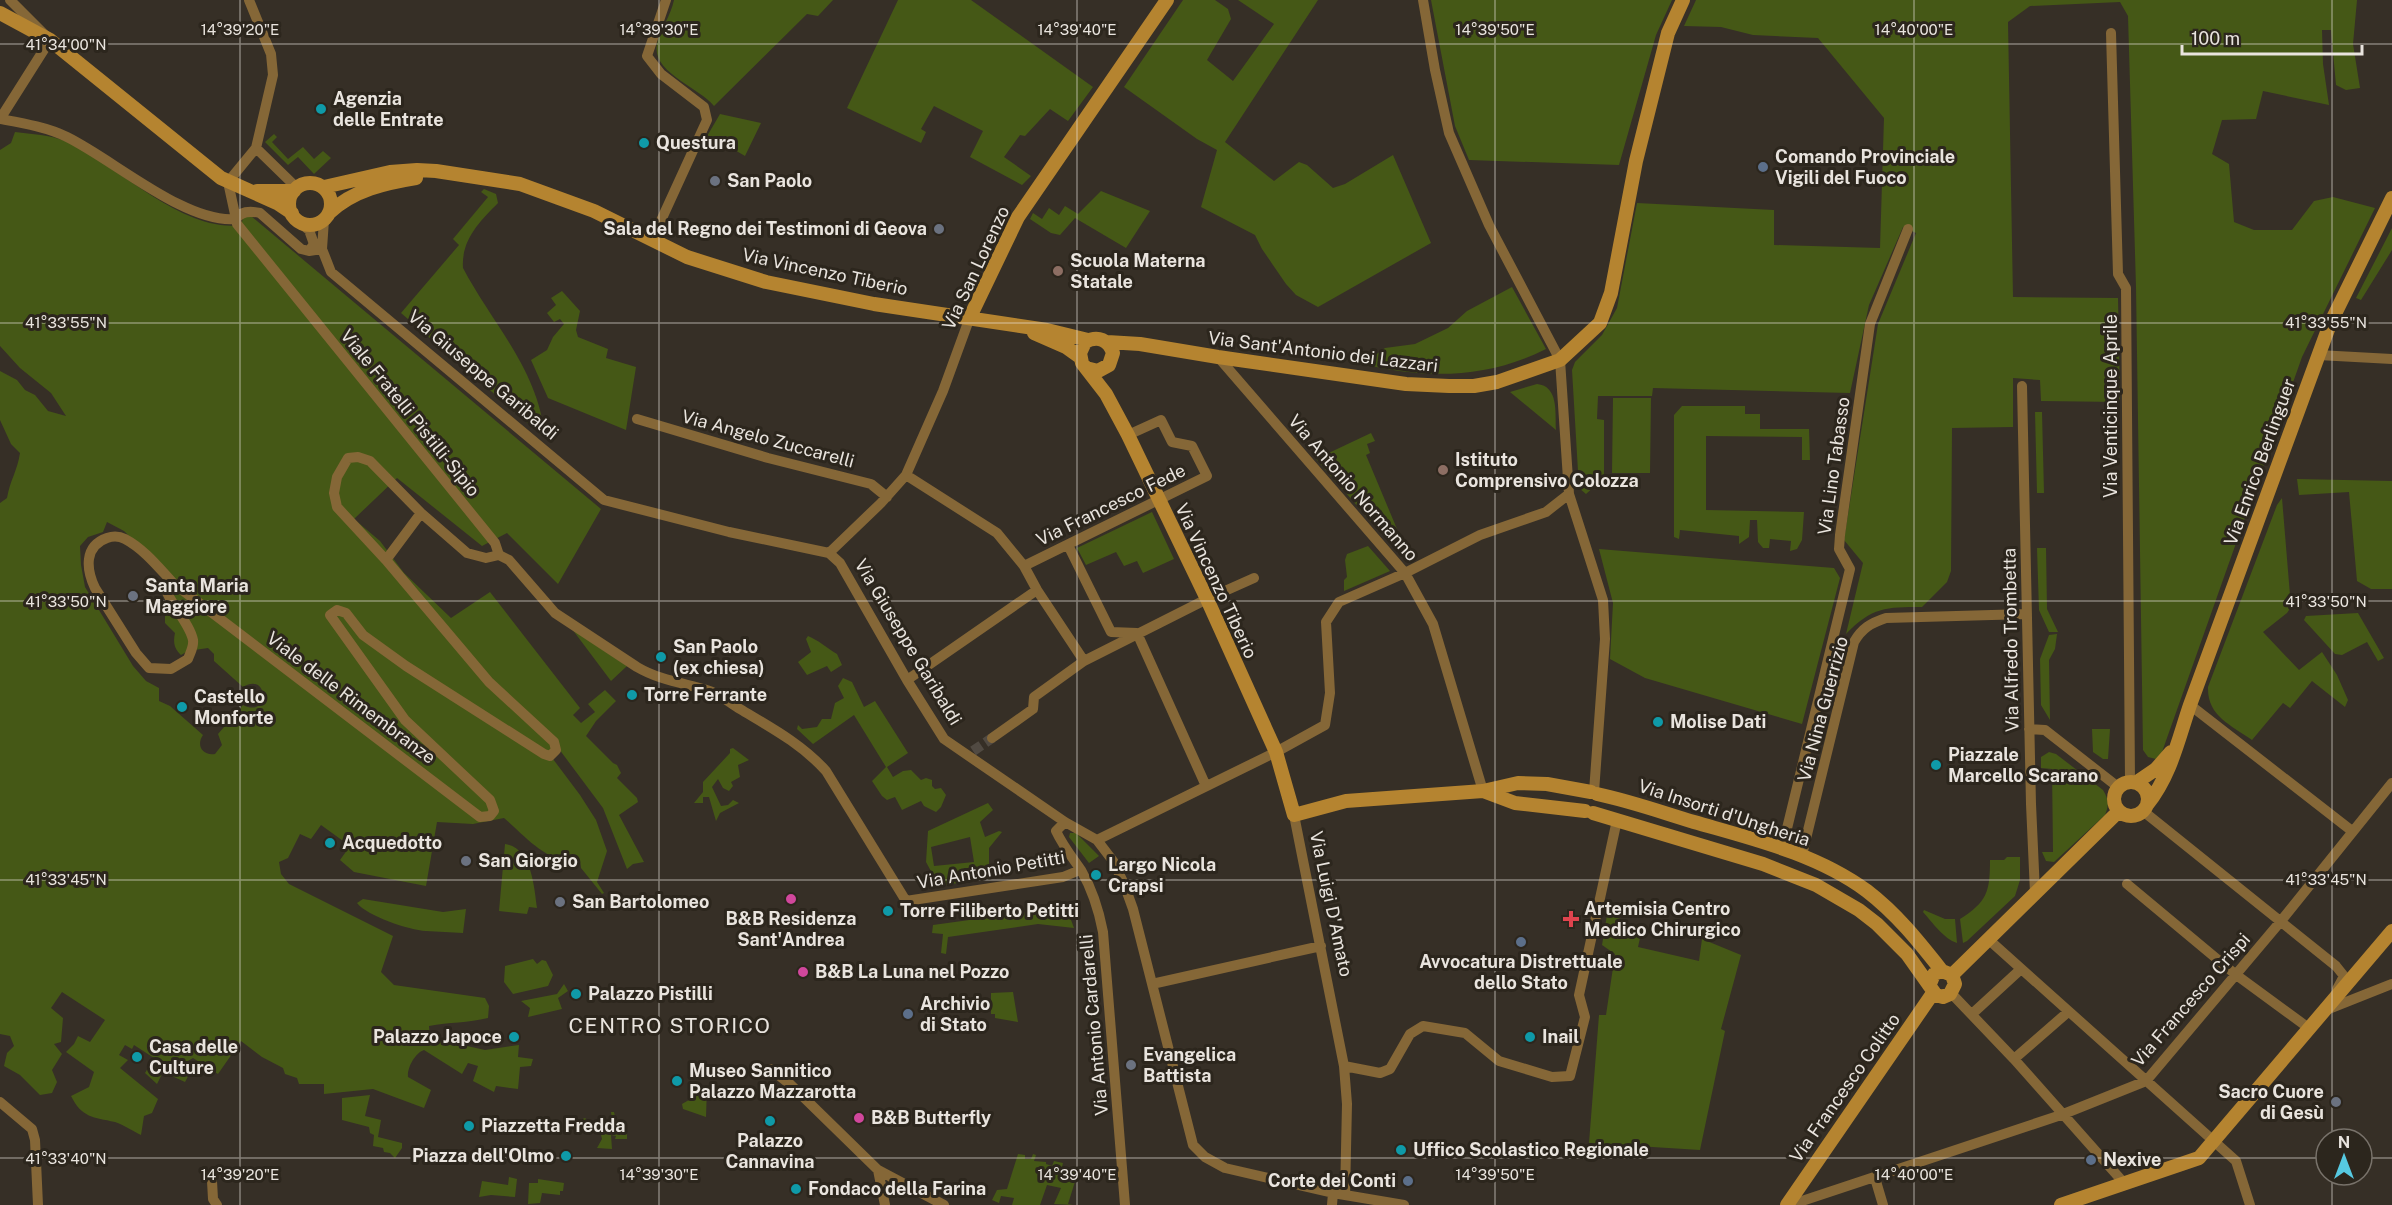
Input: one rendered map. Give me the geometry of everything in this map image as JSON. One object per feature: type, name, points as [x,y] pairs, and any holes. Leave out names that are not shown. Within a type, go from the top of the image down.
[{"type":"main road","name":"Via San Lorenzo","points":[[970,317],[1017,217],[1167,0]]},
{"type":"main road","name":"Via Sant'Antonio dei Lazzari","points":[[1107,342],[1130,342],[1150,347],[1406,384],[1449,386],[1474,386],[1497,382],[1560,360],[1600,323],[1611,293],[1638,151],[1668,33],[1683,0]]},
{"type":"main road","points":[[0,13],[50,40],[228,182],[277,203],[295,218],[308,225],[316,224],[327,216],[331,198],[324,188],[309,183],[295,189],[249,190]]},
{"type":"main road","name":"Via Vincenzo Tiberio","points":[[324,188],[390,172],[436,171],[520,184],[594,211],[653,238],[687,257],[766,282],[874,304],[970,317],[1088,340]]},
{"type":"main road","name":"Via Vincenzo Tiberio","points":[[327,216],[346,199],[374,187],[414,178],[455,175]]},
{"type":"main road","points":[[295,189],[289,202],[295,218]]},
{"type":"main road","name":"Via Enrico Berlinguer","points":[[2145,808],[2159,790],[2175,757],[2190,705],[2330,324],[2391,203]]},
{"type":"main road","name":"Via Vincenzo Tiberio","points":[[1024,328],[1066,347],[1083,362],[1106,394],[1207,599],[1276,752]]},
{"type":"main road","points":[[1106,394],[1105,384],[1111,363],[1112,350],[1107,342],[1098,338],[1088,340],[1081,347],[1083,362],[1098,371],[1111,363]]},
{"type":"main road","name":"Via Sant'Antonio dei Lazzari","points":[[1111,363],[1131,351],[1150,347]]},
{"type":"main road","name":"Via Enrico Berlinguer","points":[[2128,784],[2163,763],[2180,737]]},
{"type":"main road","name":"Via Luigi D'Amato","points":[[1276,752],[1294,816]]},
{"type":"main road","name":"Via Insorti d'Ungheria","points":[[1294,816],[1346,801],[1483,791],[1518,783],[1546,784],[1628,801],[1802,855],[1856,884],[1898,917],[1947,973]]},
{"type":"main road","points":[[2128,784],[2147,792],[2145,808],[2131,816],[2119,811],[2113,799],[2128,784]]},
{"type":"main road","name":"Via Insorti d'Ungheria","points":[[1483,791],[1515,803],[1589,812],[1763,864],[1816,885],[1859,910],[1877,924],[1906,954],[1931,988]]},
{"type":"main road","points":[[1589,812],[1599,810],[1602,803],[1594,793]]},
{"type":"main road","points":[[1947,973],[1955,984],[1951,993],[1943,997],[1931,988],[1934,974],[1947,973],[1988,939],[2119,811]]},
{"type":"main road","points":[[2061,1205],[2199,1158],[2392,931]]},
{"type":"main road","name":"Via Francesco Colitto","points":[[1789,1205],[1931,988]]},
{"type":"street","points":[[10,0],[50,40],[0,119],[35,126],[65,136],[106,158],[175,203],[207,217],[220,220],[236,219],[239,214],[246,212],[260,213],[300,249],[309,251],[322,249],[327,216]]},
{"type":"street","points":[[228,182],[256,148],[273,75],[271,54],[249,0]]},
{"type":"street","points":[[653,238],[707,120],[704,107],[661,74],[647,56],[666,0]]},
{"type":"street","points":[[1423,0],[1449,132],[1489,225],[1560,360],[1569,494],[1603,600],[1605,639],[1594,793]]},
{"type":"street","name":"Via Venticinque Aprile","points":[[2111,33],[2118,274],[2126,288],[2128,784]]},
{"type":"street","points":[[256,148],[295,189]]},
{"type":"street","name":"Viale Fratelli Pistilli-Sipio","points":[[228,182],[237,224],[495,543],[499,555],[509,560],[555,613],[637,667],[649,674],[710,691],[789,738],[814,758],[826,771],[906,901]]},
{"type":"street","points":[[295,218],[311,235],[314,244],[309,251]]},
{"type":"street","name":"Via Lino Tabasso","points":[[1782,849],[1850,569],[1839,549],[1840,535],[1870,324],[1908,229]]},
{"type":"street","name":"Via Giuseppe Garibaldi","points":[[322,249],[331,272],[604,501],[729,532],[829,553],[840,563],[907,680],[944,739],[969,753],[1065,822],[1097,840],[1113,861],[1134,909],[1192,1145],[1204,1157],[1225,1168],[1333,1193],[1404,1205]]},
{"type":"street","name":"Via San Lorenzo","points":[[829,553],[887,497],[906,475],[942,391],[970,317]]},
{"type":"street","points":[[2318,355],[2392,359]]},
{"type":"street","name":"Via Antonio Normanno","points":[[1218,357],[1405,573],[1433,624],[1483,791]]},
{"type":"street","name":"Via Alfredo Trombetta","points":[[2022,386],[2035,893]]},
{"type":"street","name":"Via Angelo Zuccarelli","points":[[637,419],[768,458],[871,484],[887,497]]},
{"type":"street","name":"Via Francesco Fede","points":[[1024,566],[1207,476],[1192,446],[1172,441],[1161,420],[1128,435]]},
{"type":"street","points":[[421,513],[386,560],[337,507],[334,493],[341,467],[348,458],[358,457],[370,460],[421,513],[467,553],[486,558],[499,555]]},
{"type":"street","points":[[906,475],[997,533],[1024,566],[1037,590],[1084,661]]},
{"type":"street","points":[[1097,840],[1276,752],[1325,725],[1330,693],[1326,622],[1339,602],[1405,573],[1480,535],[1545,512],[1569,494]]},
{"type":"street","name":"Viale delle Rimembranze","points":[[173,584],[165,588],[193,638],[193,647],[188,659],[171,669],[149,668],[136,653],[95,588],[91,579],[88,558],[90,549],[99,541],[113,536],[126,539],[148,556],[173,584],[480,817],[490,816],[494,811],[490,800],[405,720],[330,615],[337,610],[346,613],[363,635],[406,666],[544,754],[550,756],[554,753],[556,750],[554,742],[489,682],[386,560]]},
{"type":"street","points":[[1068,545],[1111,632],[1137,633]]},
{"type":"street","points":[[992,738],[1033,709],[1034,697],[1084,661],[1137,633],[1254,578]]},
{"type":"street","points":[[907,680],[1037,590]]},
{"type":"street","name":"Via Nina Guerrizio","points":[[1802,855],[1854,642],[1859,633],[1869,624],[1886,618],[2027,614]]},
{"type":"street","points":[[1137,633],[1206,786]]},
{"type":"street","points":[[2190,705],[2352,831]]},
{"type":"street","points":[[2029,729],[2045,730],[2128,784]]},
{"type":"street","name":"Via Francesco Crispi","points":[[1789,1205],[2061,1115],[2146,1081],[2281,921],[2392,783]]},
{"type":"street","points":[[2145,808],[2336,966],[2344,976],[2343,981],[2327,1003],[2326,1010],[2392,984]]},
{"type":"street","name":"Via Luigi D'Amato","points":[[1294,816],[1344,1066],[1347,1104],[1345,1195]]},
{"type":"street","points":[[1344,1066],[1380,1073],[1390,1069],[1410,1034],[1423,1026],[1465,1033],[1498,1061],[1552,1077],[1570,1076],[1585,1017],[1579,995],[1617,820]]},
{"type":"street","name":"Via Antonio Cardarelli","points":[[1065,822],[1056,831],[1065,850],[1080,870],[1100,917],[1103,932],[1125,1205]]},
{"type":"street","name":"Via Antonio Petitti","points":[[906,901],[1063,877],[1080,870]]},
{"type":"street","points":[[2127,884],[2235,974],[2310,1029]]},
{"type":"street","points":[[1988,939],[2236,1161],[2250,1205]]},
{"type":"street","points":[[1152,984],[1321,946]]},
{"type":"street","points":[[1972,1014],[2021,969]]},
{"type":"street","points":[[1951,993],[2014,1059],[2061,1115],[2124,1183]]},
{"type":"street","points":[[2014,1059],[2068,1012]]},
{"type":"street","points":[[771,1069],[791,1085],[878,1170],[944,1205]]},
{"type":"street","points":[[0,1102],[32,1128],[35,1140],[38,1205]]},
{"type":"street","points":[[878,1170],[885,1205]]},
{"type":"street","points":[[1875,1178],[1883,1205]]},
{"type":"street","points":[[212,1181],[213,1199],[217,1205]]},
{"type":"street","points":[[1332,1205],[1333,1193]]},
{"type":"green space","points":[[674,0],[833,0],[818,16],[807,14],[714,106],[668,71],[657,54],[657,44]]},
{"type":"green space","points":[[898,0],[971,0],[1093,87],[1068,121],[1050,109],[1025,136],[1020,135],[1004,157],[1031,176],[1022,185],[970,157],[983,131],[934,106],[921,129],[926,132],[921,143],[847,108]]},
{"type":"green space","points":[[1183,0],[1215,0],[1228,9],[1231,19],[1207,60],[1233,81],[1274,24],[1238,0],[1318,0],[1225,142],[1274,181],[1299,162],[1307,165],[1333,188],[1345,184],[1393,155],[1431,243],[1318,307],[1296,295],[1286,284],[1255,235],[1201,207],[1217,150],[1197,139],[1124,87]]},
{"type":"green space","points":[[1431,0],[1672,0],[1656,35],[1619,165],[1469,160],[1455,126]]},
{"type":"green space","points":[[1696,0],[2357,0],[2353,44],[2360,88],[2346,90],[2336,85],[2331,30],[2322,30],[2323,64],[2329,105],[2263,91],[2256,119],[2222,120],[2212,154],[2229,164],[2234,222],[2254,230],[2292,230],[2314,201],[2333,197],[2375,208],[2302,357],[2162,752],[2156,759],[2148,757],[2143,750],[2136,287],[2128,16],[2120,2],[2030,6],[2008,22],[2013,297],[2118,298],[2120,402],[2041,401],[2040,380],[2013,378],[2013,427],[1952,428],[1951,571],[1947,582],[1922,607],[1880,610],[1864,618],[1846,634],[1863,563],[1844,540],[1878,324],[1916,233],[1903,227],[1869,305],[1850,393],[1653,388],[1652,396],[1598,396],[1597,419],[1604,420],[1604,478],[1586,494],[1579,488],[1572,370],[1575,362],[1602,335],[1617,308],[1637,203],[1774,210],[1774,245],[1880,248],[1884,118],[1818,38],[1753,35],[1721,27],[1684,26]]},
{"type":"green space","points":[[720,114],[761,123],[745,156],[721,142],[703,143]]},
{"type":"green space","points":[[15,132],[65,141],[151,195],[196,219],[219,225],[241,225],[243,218],[251,216],[601,509],[558,584],[507,533],[482,546],[397,478],[354,519],[380,541],[404,573],[451,618],[490,592],[580,708],[573,715],[581,723],[595,712],[588,704],[605,690],[616,701],[596,721],[586,736],[617,765],[621,773],[617,778],[637,798],[638,802],[619,815],[644,862],[633,864],[627,869],[603,808],[559,749],[553,759],[596,820],[607,851],[597,882],[604,893],[602,894],[581,868],[580,860],[555,858],[536,847],[504,818],[473,824],[437,822],[426,886],[354,872],[340,860],[350,846],[321,825],[311,839],[300,834],[288,858],[279,862],[281,874],[289,884],[393,936],[381,972],[394,985],[485,998],[489,1006],[488,1018],[429,1026],[430,1038],[467,1043],[467,1046],[485,1050],[519,1045],[518,1057],[533,1059],[531,1066],[520,1067],[518,1089],[496,1086],[494,1092],[473,1081],[478,1066],[468,1063],[462,1074],[424,1050],[412,1061],[408,1077],[431,1090],[424,1108],[373,1089],[324,1094],[324,1084],[299,1084],[297,1078],[285,1074],[283,1068],[262,1057],[241,1041],[218,1074],[193,1058],[181,1065],[190,1073],[185,1082],[163,1072],[157,1084],[145,1073],[154,1058],[134,1045],[132,1049],[125,1045],[119,1055],[128,1060],[120,1068],[158,1099],[152,1113],[144,1116],[141,1135],[118,1123],[84,1113],[71,1096],[89,1087],[94,1072],[66,1052],[78,1036],[90,1042],[105,1020],[62,992],[51,1008],[63,1018],[61,1042],[54,1044],[62,1054],[52,1070],[57,1082],[52,1093],[40,1095],[20,1075],[4,1066],[7,1053],[14,1046],[10,1036],[0,1034],[0,503],[7,498],[20,453],[11,444],[0,420],[0,371],[17,380],[25,390],[35,395],[48,411],[66,416],[51,393],[20,368],[0,346],[0,150],[11,143]],"holes":[[[107,522],[124,531],[171,577],[162,581],[160,586],[170,609],[165,616],[165,623],[175,633],[175,645],[179,653],[181,655],[188,651],[208,648],[214,654],[214,661],[243,687],[252,684],[262,689],[262,701],[258,706],[252,708],[243,705],[218,734],[222,745],[215,754],[204,752],[200,746],[203,735],[170,706],[159,701],[159,688],[146,681],[133,666],[85,587],[80,546],[88,537],[103,532]]]},
{"type":"green space","points":[[274,134],[277,137],[272,142],[288,159],[303,147],[314,159],[323,151],[331,158],[314,174],[298,157],[288,165],[265,142]]},
{"type":"green space","points":[[484,189],[496,194],[498,203],[478,224],[468,240],[463,268],[524,369],[541,414],[545,438],[401,313],[459,245],[453,239],[488,197],[481,192]]},
{"type":"green space","points":[[1101,191],[1150,211],[1126,248],[1075,218],[1060,235],[1051,233],[1030,219],[1033,213],[1042,219],[1049,208],[1059,215],[1065,206],[1078,214]]},
{"type":"green space","points":[[2392,228],[2392,250],[2361,300],[2356,298]]},
{"type":"green space","points":[[1512,287],[1546,349],[1501,366],[1456,373],[1409,372],[1363,364],[1385,348],[1415,344],[1448,328],[1467,311]]},
{"type":"green space","points":[[562,291],[580,311],[576,330],[578,337],[608,349],[606,358],[636,367],[626,430],[548,398],[531,360],[547,350],[553,337],[564,324],[560,319],[554,322],[547,313],[556,305],[551,298]]},
{"type":"green space","points":[[1537,384],[1544,386],[1552,395],[1556,430],[1510,392]]},
{"type":"green space","points":[[1613,398],[1651,398],[1650,473],[1612,473]]},
{"type":"green space","points":[[1682,406],[1745,406],[1745,414],[1760,414],[1760,429],[1809,429],[1810,460],[1802,460],[1802,437],[1706,436],[1706,510],[1804,512],[1802,540],[1797,549],[1790,551],[1791,541],[1770,539],[1769,548],[1763,548],[1758,542],[1757,520],[1750,520],[1749,537],[1739,544],[1739,536],[1680,530],[1679,539],[1674,537],[1674,415]]},
{"type":"green space","points":[[2035,412],[2042,412],[2044,493],[2037,493]]},
{"type":"green space","points":[[1371,433],[1375,441],[1367,444],[1370,453],[1366,455],[1397,529],[1383,535],[1316,459]]},
{"type":"green space","points":[[2297,479],[2392,481],[2392,589],[2371,589],[2357,581],[2349,492],[2299,495]]},
{"type":"green space","points":[[2282,498],[2291,607],[2287,613],[2263,632],[2299,670],[2322,652],[2337,675],[2348,700],[2345,707],[2312,681],[2290,708],[2283,703],[2252,740],[2216,713],[2209,697],[2208,687],[2277,505]]},
{"type":"green space","points":[[1152,512],[1174,559],[1143,573],[1137,561],[1124,566],[1116,552],[1086,565],[1077,548]]},
{"type":"green space","points":[[1368,546],[1390,571],[1344,591],[1344,580],[1347,577],[1345,560],[1347,554]]},
{"type":"green space","points":[[2037,548],[2046,548],[2047,609],[2058,632],[2049,632],[2039,610]]},
{"type":"green space","points":[[1599,549],[1834,568],[1840,578],[1802,724],[1645,678],[1610,659],[1613,603]]},
{"type":"green space","points":[[2358,613],[2384,658],[2378,661],[2367,642],[2342,655],[2335,654],[2304,620],[2306,616]]},
{"type":"green space","points":[[572,629],[627,666],[611,681]]},
{"type":"green space","points":[[2057,634],[2055,649],[2049,660],[2050,720],[2041,705],[2040,659],[2049,635]]},
{"type":"green space","points":[[808,636],[837,654],[842,665],[831,672],[827,666],[807,675],[798,662],[811,652],[806,639]]},
{"type":"green space","points":[[843,678],[852,682],[864,707],[875,701],[908,753],[887,767],[893,777],[903,771],[911,770],[921,780],[926,778],[932,780],[932,786],[935,789],[941,788],[946,795],[936,812],[924,806],[921,801],[902,810],[895,797],[887,800],[882,796],[872,781],[886,767],[854,715],[813,744],[797,729],[798,725],[802,729],[817,727],[822,719],[831,719],[835,703],[844,698],[838,686]]},
{"type":"green space","points":[[2092,729],[2110,729],[2108,759],[2103,759],[2093,752]]},
{"type":"green space","points":[[733,748],[749,760],[738,765],[740,777],[731,782],[733,786],[729,791],[723,788],[718,779],[712,787],[721,806],[728,805],[733,800],[739,803],[720,813],[716,821],[709,797],[703,797],[703,803],[694,803],[703,792],[703,782]]},
{"type":"green space","points":[[2049,752],[2056,754],[2103,790],[2108,802],[2105,815],[2054,862],[2046,861],[2042,852],[2053,852],[2052,769],[2041,768],[2041,757]]},
{"type":"green space","points":[[988,803],[993,810],[980,822],[985,837],[999,831],[1002,832],[989,848],[989,868],[983,879],[939,886],[926,862],[928,831]],"holes":[[[970,837],[974,862],[934,866],[931,847]]]},
{"type":"green space","points":[[1070,833],[1076,833],[1099,856],[1089,863],[1069,837]]},
{"type":"green space","points":[[505,844],[521,853],[530,870],[537,908],[529,907],[527,914],[499,911]]},
{"type":"green space","points":[[2007,857],[2020,857],[2020,880],[2015,896],[1963,943],[1960,919],[1976,907],[1985,895],[1988,888],[1990,860],[2004,860]]},
{"type":"green space","points":[[363,899],[443,912],[466,909],[463,933],[426,931],[399,925],[362,908],[357,903]]},
{"type":"green space","points":[[1064,901],[1074,928],[1038,924],[948,937],[946,954],[941,953],[943,934],[932,933],[933,925],[1040,910]]},
{"type":"green space","points":[[1924,910],[1945,919],[1955,919],[1957,943],[1947,938],[1939,930],[1923,912]]},
{"type":"green space","points":[[1607,915],[1624,920],[1624,931],[1640,938],[1638,947],[1699,961],[1702,939],[1741,955],[1721,1029],[1725,1031],[1700,1150],[1589,1143],[1599,1015],[1606,1015],[1615,954],[1602,945]]},
{"type":"green space","points":[[533,959],[537,964],[542,960],[546,961],[553,975],[548,986],[513,994],[504,982],[505,966]]},
{"type":"green space","points":[[564,984],[568,991],[558,998],[562,1009],[528,1017],[530,1008],[521,1001],[557,994]]},
{"type":"green space","points":[[1013,992],[1018,1022],[995,1018],[995,1014],[991,1014],[991,993]]},
{"type":"green space","points":[[707,1087],[706,1117],[683,1109],[682,1104],[694,1097],[691,1091]]},
{"type":"green space","points":[[370,1095],[365,1116],[381,1120],[378,1137],[402,1143],[402,1148],[395,1158],[390,1153],[384,1152],[383,1148],[373,1146],[374,1135],[370,1133],[369,1127],[342,1120],[342,1098]]},
{"type":"green space","points":[[611,1112],[614,1112],[618,1130],[627,1130],[627,1139],[615,1139],[616,1136],[611,1135],[612,1149],[597,1148],[602,1139],[600,1130],[582,1132],[586,1125],[580,1120],[585,1118],[589,1121],[610,1121]]},
{"type":"green space","points":[[1018,1154],[1025,1155],[1025,1159],[1031,1159],[1033,1154],[1036,1155],[1034,1161],[1046,1162],[1052,1166],[1054,1161],[1063,1163],[1062,1167],[1078,1172],[1068,1204],[1073,1205],[1054,1204],[1061,1188],[1047,1185],[1040,1205],[1012,1205],[1014,1198],[1001,1196],[999,1203],[992,1200],[997,1190],[1007,1189]]},
{"type":"green space","points":[[509,1177],[517,1179],[515,1197],[491,1195],[479,1197],[482,1181],[508,1185]]},
{"type":"green space","points":[[538,1179],[564,1183],[563,1191],[560,1191],[560,1195],[542,1193],[540,1203],[528,1204],[529,1183],[538,1183]]},
{"type":"tunnel","points":[[973,751],[992,738]]},
{"type":"place","name":"Agenzia delle Entrate","points":[[321,109]]},
{"type":"place","name":"Questura","points":[[644,143]]},
{"type":"place","name":"Comando Provinciale Vigili del Fuoco","points":[[1763,167]]},
{"type":"place","name":"San Paolo","points":[[715,181]]},
{"type":"place","name":"Sala del Regno dei Testimoni di Geova","points":[[939,229]]},
{"type":"place","name":"Scuola Materna Statale","points":[[1058,271]]},
{"type":"place","name":"Istituto Comprensivo Colozza","points":[[1443,470]]},
{"type":"place","name":"Santa Maria Maggiore","points":[[133,596]]},
{"type":"place","name":"San Paolo (ex chiesa)","points":[[661,657]]},
{"type":"place","name":"Torre Ferrante","points":[[632,695]]},
{"type":"place","name":"Castello Monforte","points":[[182,707]]},
{"type":"place","name":"Molise Dati","points":[[1658,722]]},
{"type":"place","name":"Piazzale Marcello Scarano","points":[[1936,765]]},
{"type":"place","name":"Acquedotto","points":[[330,843]]},
{"type":"place","name":"San Giorgio","points":[[466,861]]},
{"type":"place","name":"Largo Nicola Crapsi","points":[[1096,875]]},
{"type":"place","name":"B&B Residenza Sant'Andrea","points":[[791,899]]},
{"type":"place","name":"San Bartolomeo","points":[[560,902]]},
{"type":"place","name":"Torre Filiberto Petitti","points":[[888,911]]},
{"type":"place","name":"Artemisia Centro Medico Chirurgico","points":[[1571,919]]},
{"type":"place","name":"Avvocatura Distrettuale dello Stato","points":[[1521,942]]},
{"type":"place","name":"B&B La Luna nel Pozzo","points":[[803,972]]},
{"type":"place","name":"Palazzo Pistilli","points":[[576,994]]},
{"type":"place","name":"Archivio di Stato","points":[[908,1014]]},
{"type":"place","name":"Palazzo Japoce","points":[[514,1037]]},
{"type":"place","name":"Inail","points":[[1530,1037]]},
{"type":"place","name":"Casa delle Culture","points":[[137,1057]]},
{"type":"place","name":"Evangelica Battista","points":[[1131,1065]]},
{"type":"place","name":"Museo Sannitico Palazzo Mazzarotta","points":[[677,1081]]},
{"type":"place","name":"Sacro Cuore di Gesù","points":[[2336,1102]]},
{"type":"place","name":"B&B Butterfly","points":[[859,1118]]},
{"type":"place","name":"Palazzo Cannavina","points":[[770,1121]]},
{"type":"place","name":"Piazzetta Fredda","points":[[469,1126]]},
{"type":"place","name":"Uffico Scolastico Regionale","points":[[1401,1150]]},
{"type":"place","name":"Piazza dell'Olmo","points":[[566,1156]]},
{"type":"place","name":"Nexive","points":[[2091,1160]]},
{"type":"place","name":"Corte dei Conti","points":[[1408,1181]]},
{"type":"place","name":"Fondaco della Farina","points":[[796,1189]]},
{"type":"district","name":"CENTRO STORICO","points":[[670,1026]]}]
